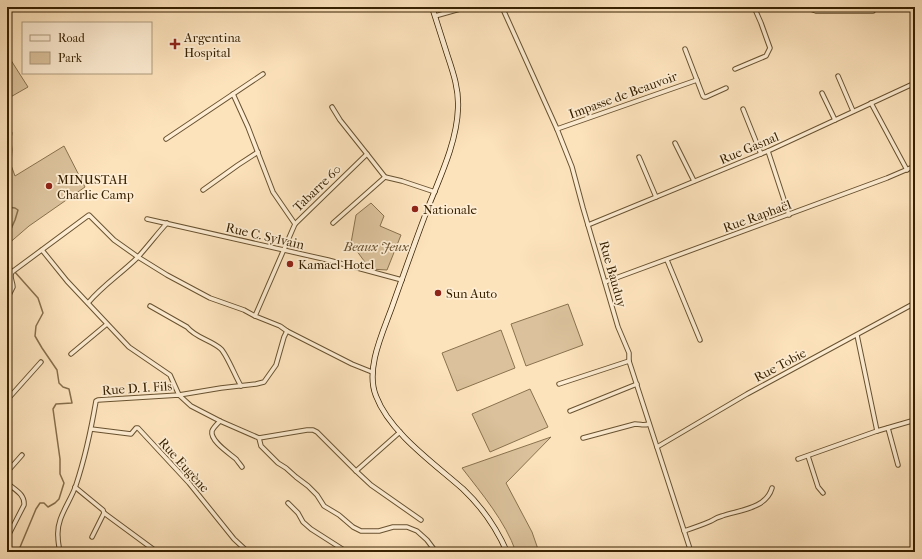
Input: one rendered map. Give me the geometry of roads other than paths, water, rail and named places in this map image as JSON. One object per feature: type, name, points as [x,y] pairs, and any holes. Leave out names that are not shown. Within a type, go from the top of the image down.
[{"type":"main road","points":[[432,7],[457,88],[457,121],[454,136],[435,192],[415,242],[380,339],[372,372],[372,385],[387,416],[426,459],[464,490],[479,506],[491,521],[507,552]]},
{"type":"street","points":[[435,16],[467,7]]},
{"type":"street","name":"Rue Bauduy","points":[[502,7],[557,129],[572,167],[618,327],[629,354],[629,361],[691,552]]},
{"type":"street","points":[[735,69],[766,56],[770,48],[754,7]]},
{"type":"street","points":[[804,7],[816,11],[873,11]]},
{"type":"street","points":[[685,49],[704,97],[726,88]]},
{"type":"street","points":[[166,139],[263,74]]},
{"type":"street","points":[[838,76],[853,111]]},
{"type":"street","name":"Impasse de Beauvoir","points":[[557,129],[697,80]]},
{"type":"street","name":"Rue Gasnal","points":[[588,225],[768,151],[915,82]]},
{"type":"street","points":[[822,93],[835,120]]},
{"type":"street","points":[[233,94],[248,127],[273,192],[294,224]]},
{"type":"street","points":[[871,103],[907,170]]},
{"type":"street","points":[[332,107],[340,120],[385,177],[435,192]]},
{"type":"street","points":[[743,109],[761,154]]},
{"type":"street","points":[[675,143],[694,181]]},
{"type":"street","points":[[768,151],[789,215]]},
{"type":"street","points":[[203,190],[258,152]]},
{"type":"street","name":"Tabarre 60","points":[[256,316],[294,224],[367,154]]},
{"type":"street","points":[[639,157],[656,197]]},
{"type":"street","name":"Rue Raphaël","points":[[605,282],[888,178],[915,166]]},
{"type":"street","points":[[333,224],[385,177]]},
{"type":"street","points":[[7,299],[13,287],[10,276],[12,272],[89,215],[114,240],[167,275],[210,298],[229,304],[280,326],[352,364],[372,372]]},
{"type":"street","name":"Rue C. Sylvain","points":[[147,219],[328,260],[402,280]]},
{"type":"street","points":[[88,303],[109,282],[138,257],[166,223]]},
{"type":"street","points":[[42,250],[67,281],[129,347],[170,375],[179,395],[264,382],[276,365],[284,337],[288,331]]},
{"type":"street","points":[[667,260],[700,340]]},
{"type":"street","name":"Rue Tobie","points":[[656,447],[747,394],[915,304]]},
{"type":"street","points":[[150,306],[187,327],[194,334],[220,348],[225,353],[241,386]]},
{"type":"street","points":[[71,354],[107,324]]},
{"type":"street","points":[[857,335],[877,431]]},
{"type":"street","points":[[559,384],[629,361]]},
{"type":"street","points":[[7,400],[41,362]]},
{"type":"street","points":[[570,411],[637,384]]},
{"type":"street","name":"Rue D. I. Fils","points":[[91,428],[96,402],[98,400],[179,395],[191,406],[220,421],[259,438]]},
{"type":"street","points":[[798,459],[877,431],[915,420]]},
{"type":"street","points":[[220,421],[212,432],[213,436],[220,447],[242,466]]},
{"type":"street","points":[[583,438],[635,424],[644,426],[649,424]]},
{"type":"street","points":[[60,552],[58,525],[75,487],[91,428]]},
{"type":"street","name":"Rue Eugène","points":[[91,428],[131,434],[136,428],[138,428],[189,483],[234,539],[248,552]]},
{"type":"street","points":[[888,428],[898,465]]},
{"type":"street","points":[[421,520],[371,485],[317,432],[307,430],[259,438],[261,446],[278,463],[308,486],[317,495],[324,506],[339,514],[353,527],[361,531],[379,531],[393,527],[408,527],[417,531],[427,540],[436,552]]},
{"type":"street","points":[[356,471],[400,432]]},
{"type":"street","points":[[7,472],[22,455]]},
{"type":"street","points":[[808,456],[818,487],[823,493]]},
{"type":"street","points":[[7,483],[24,497],[25,501],[7,538]]},
{"type":"street","points":[[75,487],[103,510],[104,513],[157,552]]},
{"type":"street","points":[[684,531],[722,516],[739,512],[759,504],[769,496],[772,488]]},
{"type":"street","points":[[288,503],[298,513],[303,522],[311,529],[347,552]]},
{"type":"street","points":[[92,537],[104,513]]},
{"type":"waterway","points":[[7,124],[7,144]]},
{"type":"waterway","points":[[7,207],[18,210],[7,238]]},
{"type":"waterway","points":[[7,263],[38,298],[43,313],[36,326],[35,336],[57,370],[59,383],[63,387],[69,389],[72,403],[56,404],[53,409],[60,459],[60,474],[64,483],[59,499],[48,507],[44,503],[40,503],[18,552]]},
{"type":"place","name":"Argentina Hospital","points":[[175,44]]},
{"type":"place","name":"MINUSTAH Charlie Camp","points":[[49,186]]},
{"type":"place","name":"Nationale","points":[[415,209]]},
{"type":"place","name":"Kamael Hotel","points":[[290,264]]},
{"type":"place","name":"Sun Auto","points":[[438,293]]},
{"type":"park label","name":"Beaux Jeux","points":[[376,246]]}]
